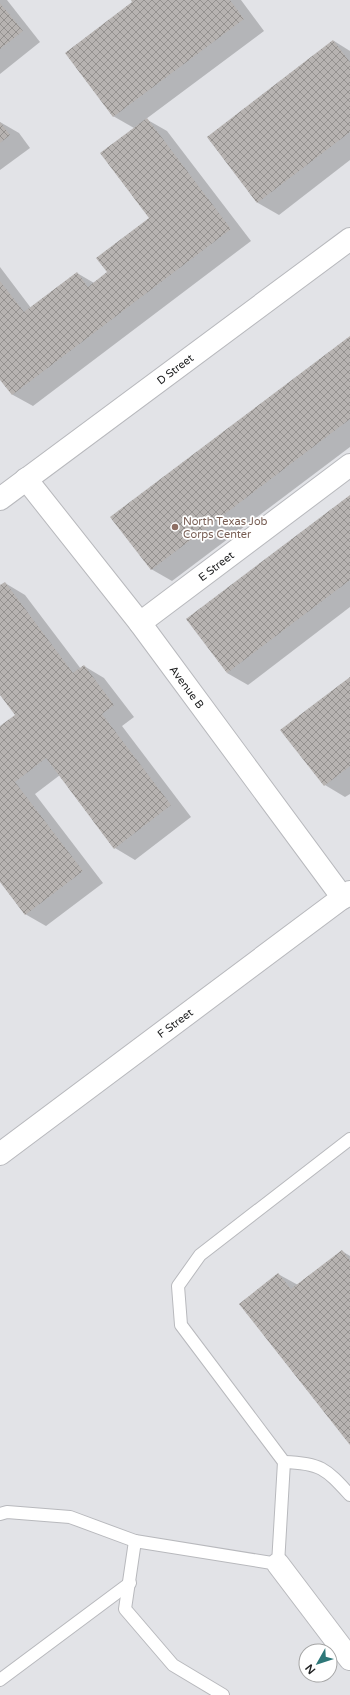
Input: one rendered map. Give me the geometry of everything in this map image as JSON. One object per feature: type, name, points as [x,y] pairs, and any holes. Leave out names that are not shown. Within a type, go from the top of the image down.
[{"type":"street","name":"D Street","points":[[0,498],[350,239]]},
{"type":"street","name":"E Street","points":[[140,623],[350,466]]},
{"type":"street","name":"Avenue B","points":[[26,480],[140,623],[346,895]]},
{"type":"street","name":"F Street","points":[[0,1154],[346,895]]},
{"type":"street","points":[[278,1564],[350,1659]]},
{"type":"lane","points":[[0,1514],[6,1512],[70,1517],[135,1540],[278,1564],[284,1462],[181,1325],[178,1286],[200,1255],[350,1139]]},
{"type":"lane","points":[[284,1462],[303,1463],[320,1467],[334,1477],[350,1495]]},
{"type":"lane","points":[[135,1540],[130,1583],[125,1609],[173,1666],[223,1695]]},
{"type":"lane","points":[[0,1680],[130,1583]]},
{"type":"building","points":[[131,0],[230,0],[244,19],[113,117],[65,53],[132,2]]},
{"type":"building","points":[[0,3],[23,31],[0,49]]},
{"type":"building","points":[[333,40],[350,62],[350,132],[257,203],[207,137]]},
{"type":"building","points":[[147,118],[231,229],[12,395],[0,380],[0,281],[24,312],[77,272],[88,287],[107,272],[96,258],[149,218],[100,153]]},
{"type":"building","points":[[0,122],[10,135],[0,143]]},
{"type":"building","points":[[350,336],[350,419],[151,570],[110,517]]},
{"type":"building","points":[[350,495],[350,580],[227,673],[186,619]]},
{"type":"building","points":[[5,582],[73,673],[84,665],[114,705],[102,714],[171,805],[114,849],[46,758],[15,782],[83,871],[25,915],[0,882],[0,726],[15,715],[0,695],[0,585]]},
{"type":"building","points":[[350,677],[350,766],[324,786],[280,730]]},
{"type":"building","points":[[342,1250],[350,1260],[350,1445],[239,1304],[278,1273],[291,1289]]},
{"type":"place","name":"North Texas Job Corps Center","points":[[175,527]]}]
